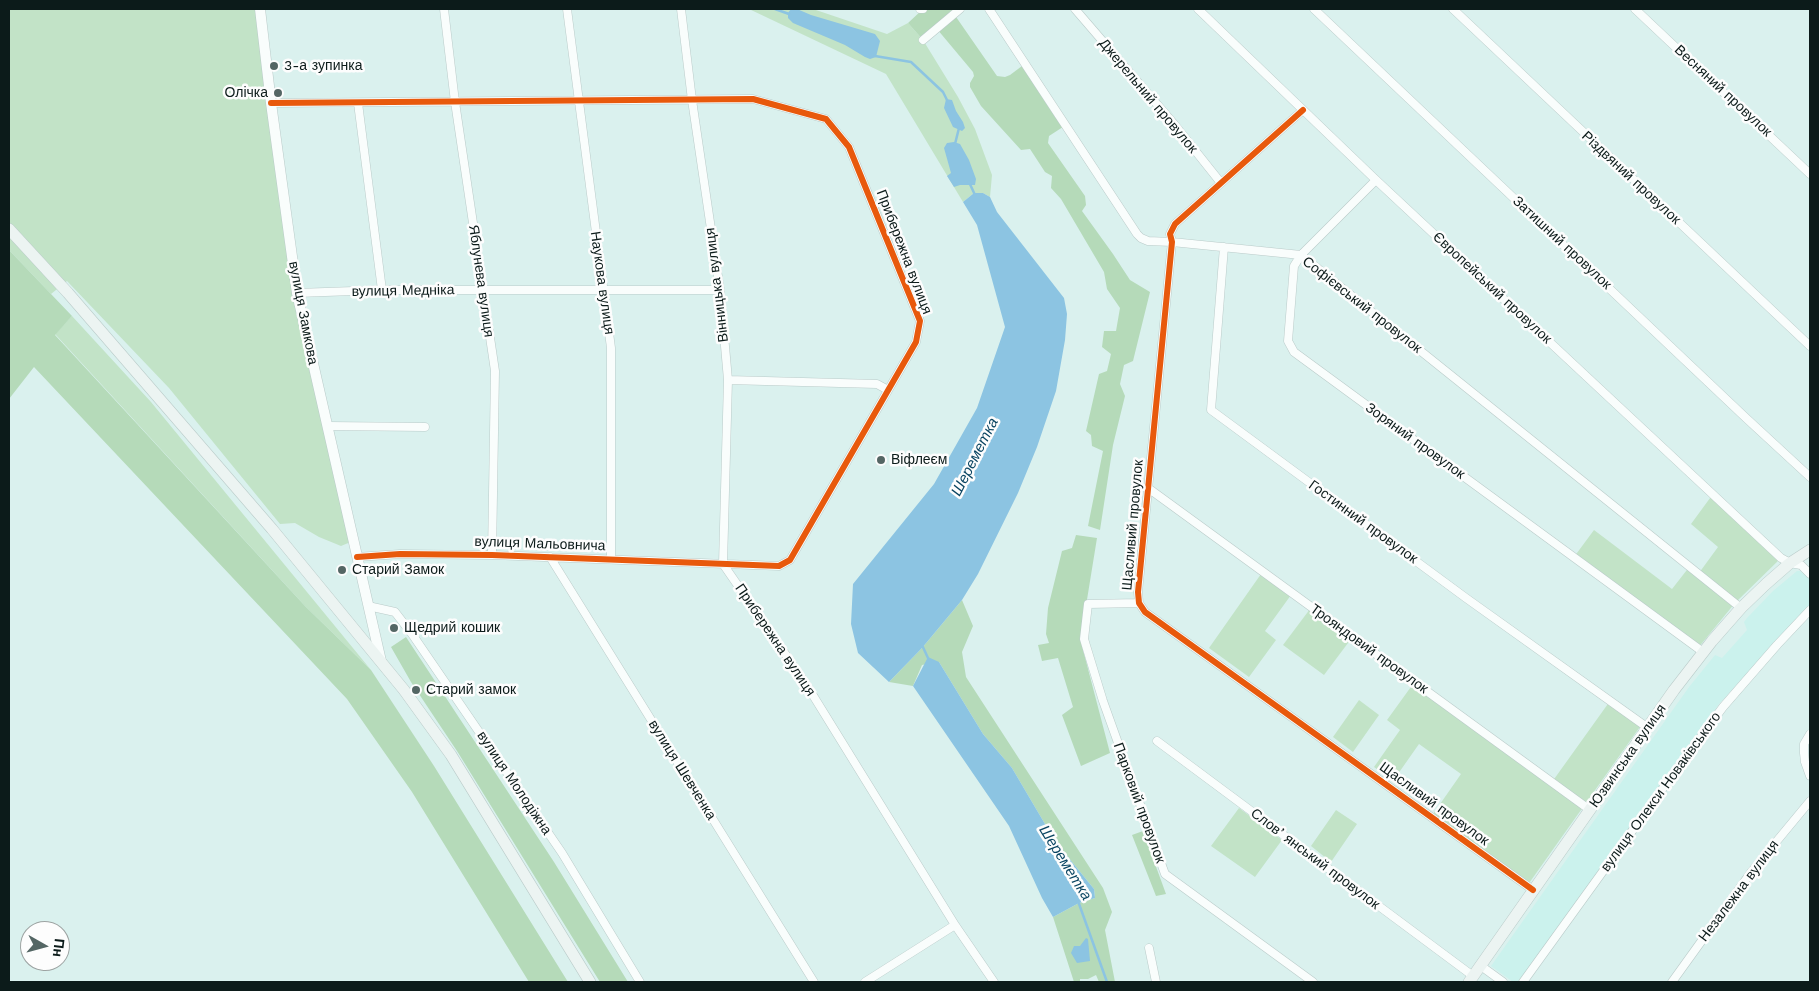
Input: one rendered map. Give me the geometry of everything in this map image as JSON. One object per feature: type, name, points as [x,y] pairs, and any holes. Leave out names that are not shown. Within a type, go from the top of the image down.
[{"type":"main road","points":[[9,229],[68,293],[272,529],[382,661],[451,755],[590,982]]},
{"type":"main road","name":"Юзвинська вулиця","points":[[1471,979],[1674,690],[1703,652],[1741,608],[1790,563],[1810,550]]},
{"type":"street","name":"вулиця Замкова","points":[[260,9],[270,103],[297,293],[382,661]]},
{"type":"street","name":"Яблунева вулиця","points":[[444,9],[455,102],[495,371],[492,555]]},
{"type":"street","name":"Наукова вулиця","points":[[567,9],[611,348],[611,559]]},
{"type":"street","name":"Вінницька вулиця","points":[[681,9],[692,100],[720,290],[728,380],[723,564]]},
{"type":"street","points":[[923,40],[960,9]]},
{"type":"street","name":"Софієвський провулок","points":[[989,9],[1137,234],[1148,241],[1301,255],[1741,608]]},
{"type":"street","name":"Джерельний провулок","points":[[1075,9],[1174,124],[1221,183]]},
{"type":"street","name":"Європейський провулок","points":[[1198,9],[1376,180],[1782,558],[1790,563],[1801,566],[1810,574]]},
{"type":"street","name":"Затишний провулок","points":[[1314,9],[1810,477]]},
{"type":"street","name":"Різдвяний провулок","points":[[1454,9],[1810,346]]},
{"type":"street","name":"Весняний провулок","points":[[1635,9],[1810,174]]},
{"type":"street","name":"Прибережна вулиця","points":[[270,103],[753,99],[826,119],[849,147],[920,321],[916,342],[790,560],[779,566],[723,564]]},
{"type":"street","points":[[358,103],[382,290]]},
{"type":"street","name":"Щасливий провулок","points":[[1303,110],[1175,224],[1170,234],[1172,242],[1138,592],[1139,604],[1145,612],[1533,890]]},
{"type":"street","name":"Зоряний провулок","points":[[1376,180],[1301,255],[1294,266],[1288,341],[1294,352],[1703,652]]},
{"type":"street","name":"Гостинний провулок","points":[[1224,247],[1211,410],[1466,598],[1648,728]]},
{"type":"street","name":"вулиця Медніка","points":[[297,293],[382,290],[720,290]]},
{"type":"street","points":[[728,380],[877,384],[888,390]]},
{"type":"street","points":[[328,426],[425,427]]},
{"type":"street","name":"Трояндовий провулок","points":[[1148,488],[1590,810]]},
{"type":"street","name":"вулиця Мальовнича","points":[[357,557],[400,554],[492,555],[723,564]]},
{"type":"street","name":"вулиця Шевченка","points":[[550,557],[814,982]]},
{"type":"street","name":"Прибережна вулиця","points":[[723,564],[806,684],[955,925],[994,982]]},
{"type":"street","name":"Парковий провулок","points":[[1139,604],[1088,604],[1084,639],[1103,701],[1165,874],[1313,982]]},
{"type":"street","name":"вулиця Молодіжна","points":[[369,609],[395,612],[412,634],[562,853],[640,982]]},
{"type":"street","name":"вулиця Олекси Новаківського","points":[[1523,982],[1723,707],[1810,610]]},
{"type":"street","points":[[1810,734],[1804,744],[1805,762],[1810,776]]},
{"type":"street","name":"Словʼянський провулок","points":[[1157,741],[1471,979]]},
{"type":"street","name":"Незалежна вулиця","points":[[1672,982],[1756,865],[1810,801]]},
{"type":"street","points":[[865,982],[955,925]]},
{"type":"street","points":[[1149,948],[1156,982]]},
{"type":"street","points":[[1481,966],[1503,982]]},
{"type":"shaded area","points":[[1797,571],[1800,571],[1810,579],[1810,606],[1719,704],[1521,982],[1513,982],[1491,966],[1689,687],[1715,655],[1722,658],[1747,630],[1744,622],[1747,618],[1773,591]]},
{"type":"green space","points":[[9,9],[260,9],[297,293],[353,541],[341,546],[319,537],[295,523],[280,524],[169,388],[67,281],[51,294],[9,250]]},
{"type":"green space","points":[[749,9],[813,9],[887,34],[908,23],[923,40],[975,129],[992,175],[990,197],[983,193],[974,193],[963,202],[886,74]]},
{"type":"green space","points":[[923,9],[960,9],[954,14],[997,76],[1005,77],[1010,75],[1026,63],[1066,125],[1049,136],[1048,143],[1085,196],[1086,205],[1082,211],[1130,280],[1150,292],[1133,361],[1124,365],[1120,384],[1125,396],[1113,445],[1100,530],[1088,526],[1103,451],[1092,446],[1091,435],[1086,431],[1099,374],[1107,371],[1111,354],[1102,347],[1104,331],[1116,331],[1120,308],[1107,289],[1104,272],[1061,199],[1051,188],[1052,176],[1045,172],[1030,149],[1021,150],[981,106],[970,87],[974,76],[973,72],[937,29],[923,40],[908,23]]},
{"type":"green space","points":[[9,250],[72,316],[55,335],[306,607],[371,670],[434,766],[568,982],[529,982],[412,792],[347,699],[34,367],[9,399]]},
{"type":"green space","points":[[72,316],[151,402],[371,670],[306,607],[55,334]]},
{"type":"green space","points":[[1713,494],[1781,558],[1735,603],[1698,648],[1574,557],[1594,530],[1672,589],[1690,566],[1699,573],[1718,547],[1691,524]]},
{"type":"green space","points":[[1076,535],[1097,538],[1085,612],[1082,646],[1110,753],[1081,766],[1062,715],[1073,707],[1058,658],[1042,661],[1038,645],[1049,643],[1046,634],[1048,608],[1062,551],[1072,548]]},
{"type":"green space","points":[[1261,574],[1291,595],[1265,631],[1276,640],[1249,677],[1209,648]]},
{"type":"green space","points":[[962,600],[973,626],[962,652],[966,677],[1103,888],[1112,912],[1105,930],[1115,982],[1099,982],[1096,975],[1088,979],[1080,979],[1080,982],[1074,982],[1053,917],[1079,903],[1095,898],[1094,889],[1055,841],[1012,768],[983,734],[939,662],[922,665],[913,686],[889,682],[922,648]]},
{"type":"green space","points":[[1310,609],[1351,639],[1324,675],[1283,645]]},
{"type":"green space","points":[[406,637],[554,862],[628,982],[600,982],[457,751],[411,682],[391,647]]},
{"type":"green space","points":[[1413,684],[1552,782],[1610,701],[1642,724],[1527,886],[1431,817],[1461,774],[1419,744],[1393,781],[1374,767],[1400,730],[1387,720]]},
{"type":"green space","points":[[1359,700],[1379,715],[1353,752],[1333,737]]},
{"type":"green space","points":[[1239,808],[1282,840],[1255,877],[1211,846]]},
{"type":"green space","points":[[1336,810],[1357,824],[1331,862],[1311,846]]},
{"type":"green space","points":[[1143,831],[1166,894],[1156,896],[1132,835]]},
{"type":"water","points":[[791,9],[797,9],[875,34],[880,41],[876,57],[870,59],[865,57],[845,45],[793,23],[788,18],[788,13]]},
{"type":"water","points":[[946,99],[952,100],[963,122],[965,128],[962,131],[953,127],[944,108]]},
{"type":"water","points":[[954,142],[960,144],[969,160],[976,179],[975,185],[954,187],[947,176],[951,173],[944,148],[947,143]]},
{"type":"water","points":[[974,193],[983,193],[990,197],[997,212],[1064,298],[1067,314],[1065,340],[1056,391],[1037,447],[1018,493],[978,574],[962,600],[922,648],[889,682],[858,653],[851,624],[853,584],[934,484],[977,408],[1005,327],[977,225],[963,202]]},
{"type":"water","points":[[928,657],[939,662],[983,734],[1012,768],[1055,841],[1094,889],[1095,898],[1079,903],[1053,917],[1042,898],[1009,826],[913,686]]},
{"type":"water","points":[[1086,938],[1088,939],[1090,961],[1077,963],[1071,953],[1074,946],[1080,946]]},
{"type":"waterway","name":"Шереметка","points":[[775,9],[789,14]]},
{"type":"waterway","name":"Шереметка","points":[[875,56],[911,62],[943,92],[947,100]]},
{"type":"waterway","name":"Шереметка","points":[[955,144],[959,128]]},
{"type":"waterway","name":"Шереметка","points":[[969,182],[975,195]]},
{"type":"waterway","name":"Шереметка","points":[[922,645],[928,658]]},
{"type":"waterway","name":"Шереметка","points":[[1078,901],[1107,982]]},
{"type":"cycle path","points":[[271,103],[753,99],[826,119],[849,147],[920,321],[916,342],[790,560],[779,566],[492,555],[400,554],[357,557]]},
{"type":"cycle path","points":[[1303,110],[1175,224],[1170,234],[1172,242],[1138,592],[1139,603],[1145,612],[1533,890]]},
{"type":"place","name":"3-а зупинка","points":[[274,66]]},
{"type":"place","name":"Олічка","points":[[278,93]]},
{"type":"place","name":"Віфлеєм","points":[[881,460]]},
{"type":"place","name":"Старий Замок","points":[[342,570]]},
{"type":"place","name":"Щедрий кошик","points":[[394,628]]},
{"type":"place","name":"Старий замок","points":[[416,690]]}]
